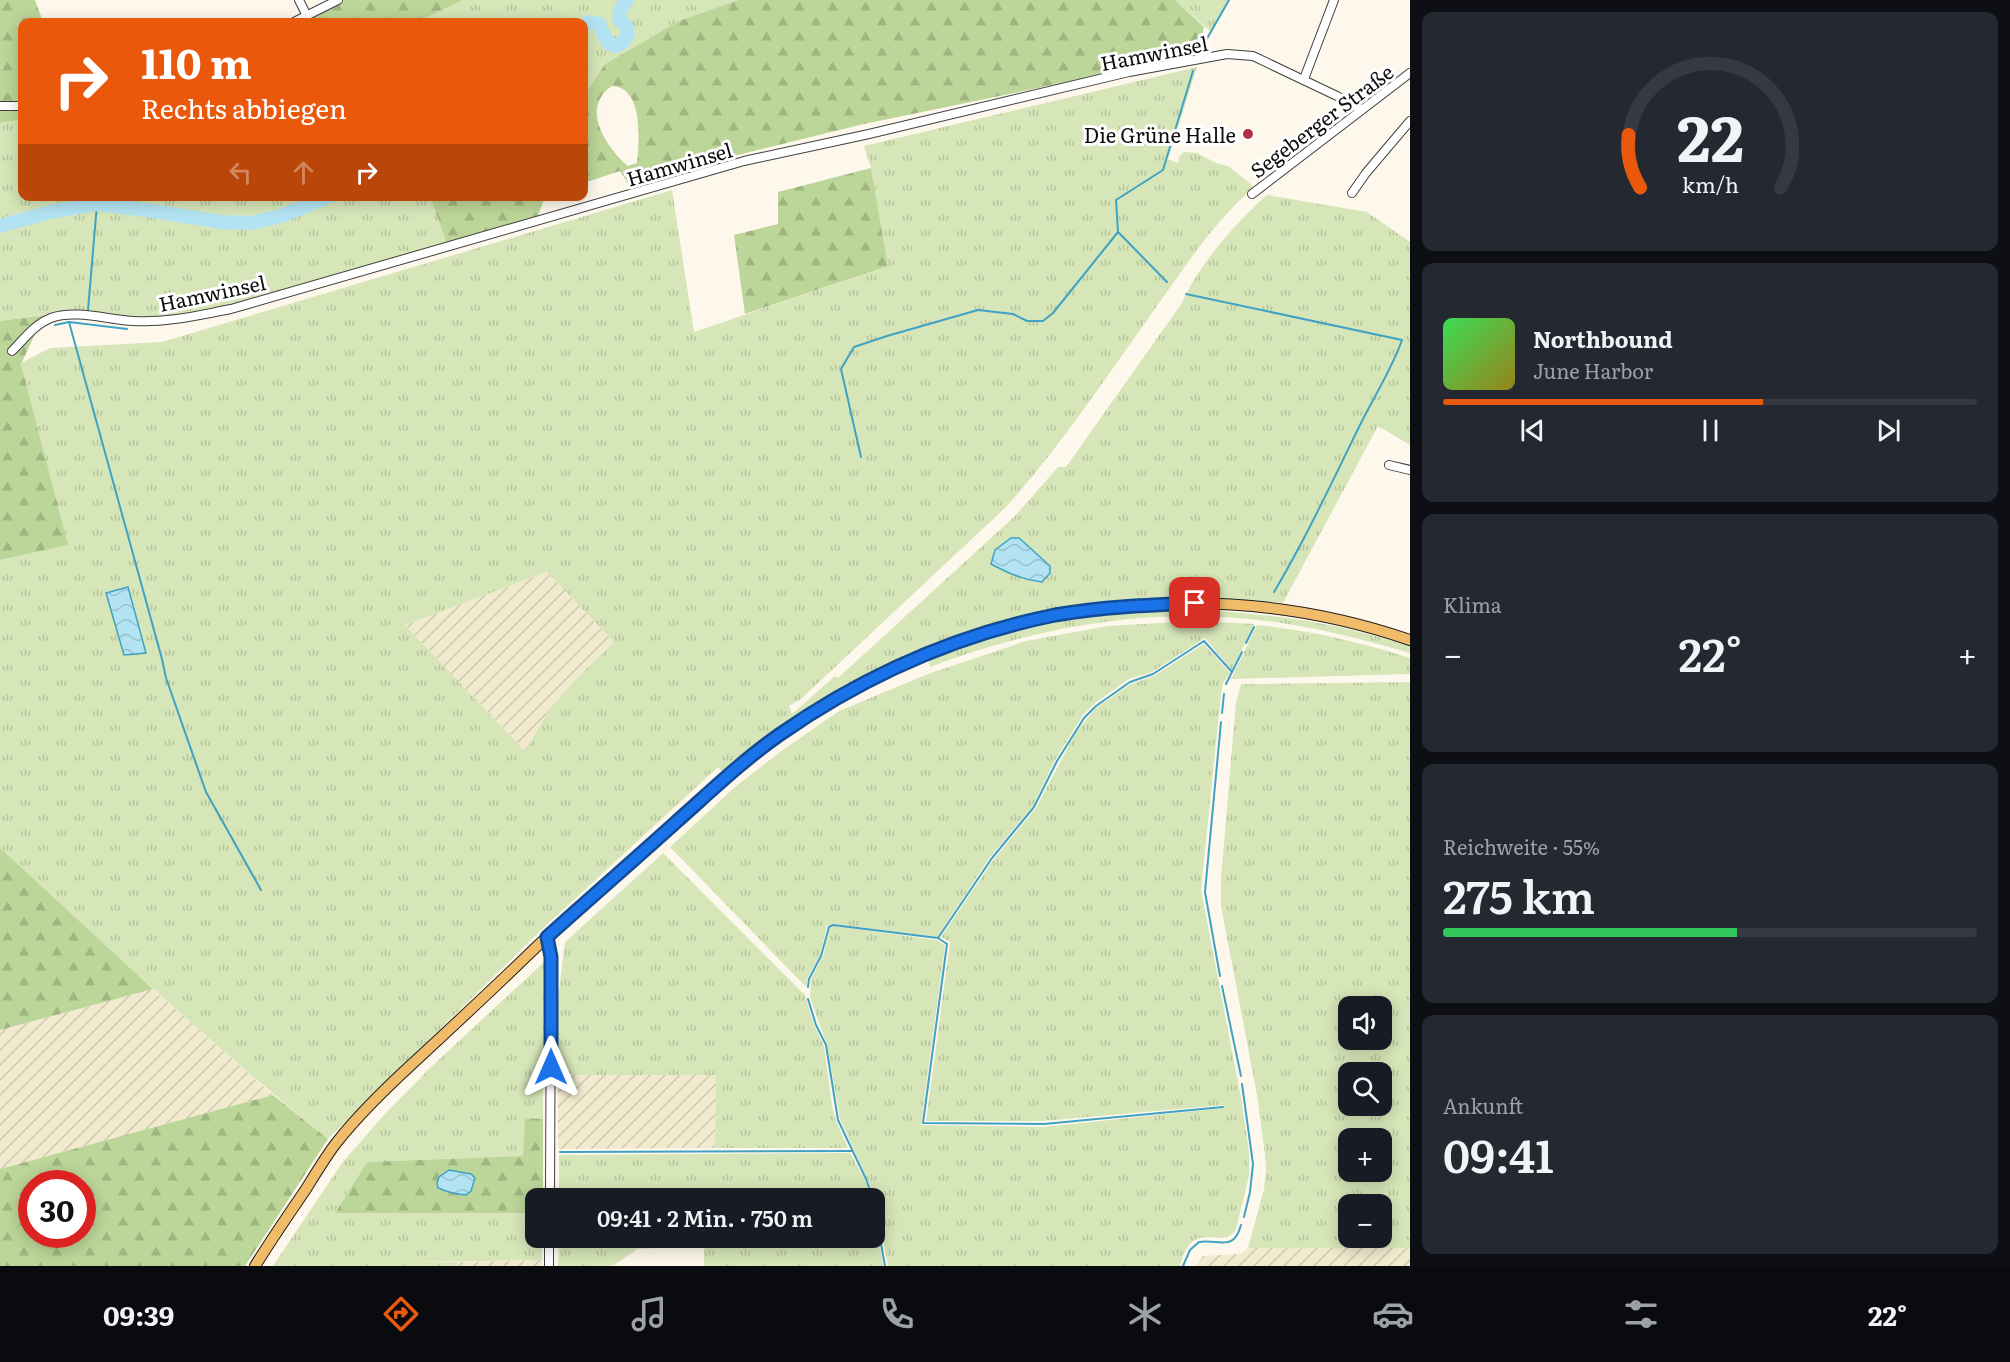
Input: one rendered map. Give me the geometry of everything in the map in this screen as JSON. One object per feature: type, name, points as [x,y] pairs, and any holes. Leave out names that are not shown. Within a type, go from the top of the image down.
[{"type":"main road","points":[[255,1266],[337,1143],[373,1101],[547,937],[729,774],[778,735],[873,677],[951,645],[1001,629],[1056,615],[1103,608],[1195,603],[1248,606],[1308,613],[1346,621],[1410,640]]},
{"type":"street","points":[[298,0],[307,16]]},
{"type":"street","points":[[303,18],[338,0]]},
{"type":"street","points":[[1304,79],[1334,0]]},
{"type":"street","name":"Hamwinsel","points":[[12,351],[38,325],[51,317],[68,315],[134,321],[164,321],[231,309],[744,161],[869,134],[1128,72],[1227,54],[1253,56],[1350,102],[1361,110]]},
{"type":"street","name":"Segeberger Straße","points":[[1252,194],[1410,73]]},
{"type":"street","points":[[0,106],[18,106]]},
{"type":"street","points":[[1352,193],[1410,121]]},
{"type":"street","points":[[1389,465],[1410,470]]},
{"type":"street","points":[[547,937],[551,957],[550,1188]]},
{"type":"street","points":[[549,1248],[549,1266]]},
{"type":"shaded area","points":[[547,572],[614,642],[551,707],[526,752],[405,625]]},
{"type":"shaded area","points":[[153,989],[273,1095],[0,1169],[0,1030]]},
{"type":"shaded area","points":[[558,1075],[716,1075],[715,1148],[558,1149]]},
{"type":"shaded area","points":[[1248,1248],[1410,1248],[1410,1266],[1196,1266],[1203,1256],[1240,1254]]},
{"type":"shaded area","points":[[542,1260],[542,1266],[457,1266],[457,1262]]},
{"type":"green space","points":[[0,0],[35,0],[42,18],[18,18],[18,120],[0,123]]},
{"type":"green space","points":[[338,0],[463,0],[425,18],[302,18]]},
{"type":"green space","points":[[463,0],[738,0],[679,21],[605,64],[588,90],[588,18],[425,18]]},
{"type":"green space","points":[[738,0],[1175,0],[1204,27],[1198,55],[864,124],[734,156],[631,188],[620,171],[588,182],[588,90],[605,64],[679,21]],"holes":[[[612,86],[622,89],[630,96],[637,117],[638,142],[637,163],[628,166],[605,139],[597,116],[602,95]]]},
{"type":"green space","points":[[1175,0],[1229,0],[1211,32]]},
{"type":"green space","points":[[1197,67],[1168,159],[1178,163],[1179,157],[1184,152],[1197,153],[1216,163],[1228,166],[1252,185],[1252,189],[1225,215],[1201,244],[1065,434],[1006,507],[801,699],[789,706],[792,714],[835,676],[838,678],[1015,516],[1058,467],[1066,467],[1182,303],[1208,260],[1231,231],[1267,195],[1367,212],[1410,242],[1410,445],[1378,426],[1283,603],[1213,598],[1167,598],[1120,600],[1046,611],[946,640],[851,683],[806,710],[763,740],[723,773],[718,767],[539,932],[328,1139],[202,1033],[0,848],[0,560],[67,545],[21,363],[50,348],[162,342],[672,190],[694,332],[888,266],[871,168],[864,146]],"holes":[[[547,572],[614,642],[551,707],[525,751],[405,625]]]},
{"type":"green space","points":[[18,120],[18,201],[431,201],[447,244],[231,304],[163,317],[133,317],[68,311],[0,321],[0,123]]},
{"type":"green space","points":[[871,168],[888,266],[745,314],[734,235],[778,224],[778,192]]},
{"type":"green space","points":[[431,201],[543,201],[537,218],[447,244]]},
{"type":"green space","points":[[44,315],[21,364],[68,545],[0,560],[0,321]]},
{"type":"green space","points":[[1200,610],[1280,617],[1357,631],[1410,646],[1410,653],[1297,626],[1236,618],[1147,617],[1103,622],[1015,640],[930,667],[929,660],[1001,636],[1047,624],[1112,614]]},
{"type":"green space","points":[[1196,621],[1254,624],[1232,670],[1205,638],[1152,672],[1129,679],[1095,703],[1083,715],[1055,760],[1033,806],[990,857],[937,937],[833,924],[827,926],[820,955],[808,977],[806,987],[670,847],[735,787],[839,711],[928,674],[1026,641],[1108,626]]},
{"type":"green space","points":[[1257,625],[1334,637],[1410,658],[1410,674],[1231,679]]},
{"type":"green space","points":[[1204,644],[1230,673],[1223,683],[1221,694],[1201,890],[1242,1103],[1249,1153],[1249,1176],[1236,1229],[1227,1237],[1204,1237],[1193,1241],[1186,1249],[1180,1266],[888,1266],[885,1248],[885,1188],[871,1188],[840,1119],[827,1045],[810,998],[811,979],[823,956],[830,928],[834,926],[937,940],[945,945],[921,1125],[1043,1127],[1224,1108],[1224,1105],[1043,1121],[926,1121],[950,942],[941,937],[994,859],[1036,808],[1076,732],[1096,708],[1131,684],[1154,676]]},
{"type":"green space","points":[[1410,682],[1410,1248],[1392,1248],[1392,1194],[1338,1194],[1338,1248],[1248,1248],[1264,1189],[1266,1170],[1257,1095],[1221,906],[1221,878],[1236,702],[1241,684]]},
{"type":"green space","points":[[0,848],[153,989],[0,1030]]},
{"type":"green space","points":[[663,853],[805,995],[814,1025],[824,1046],[832,1105],[836,1121],[848,1148],[715,1148],[716,1075],[558,1075],[558,999],[565,942]]},
{"type":"green space","points":[[544,962],[543,1119],[526,1118],[523,1156],[367,1162],[335,1213],[525,1213],[525,1248],[542,1248],[542,1260],[413,1262],[457,1262],[457,1266],[273,1266],[342,1163],[383,1116],[431,1067]]},
{"type":"green space","points":[[273,1095],[328,1139],[245,1266],[0,1266],[0,1169]]},
{"type":"green space","points":[[525,1118],[543,1119],[543,1188],[525,1188],[525,1213],[335,1213],[367,1162],[523,1156]]},
{"type":"green space","points":[[850,1153],[868,1188],[559,1188],[559,1155]]},
{"type":"green space","points":[[559,1248],[654,1248],[637,1249],[614,1265],[558,1266]]},
{"type":"green space","points":[[704,1248],[880,1248],[883,1266],[704,1266]]},
{"type":"water","points":[[1011,538],[1019,538],[1050,566],[1050,573],[1042,582],[1016,576],[991,564],[995,550]]},
{"type":"water","points":[[128,587],[146,653],[124,655],[106,593]]},
{"type":"water","points":[[449,1170],[471,1174],[475,1178],[471,1191],[466,1195],[438,1188],[439,1177]]},
{"type":"waterway","points":[[588,23],[599,24],[608,43],[615,46],[622,43],[628,34],[626,26],[619,19],[620,10],[627,0]]},
{"type":"waterway","points":[[1201,49],[1229,0]]},
{"type":"waterway","points":[[1167,282],[1118,232],[1116,200],[1163,170],[1193,71]]},
{"type":"waterway","points":[[0,226],[50,212],[97,204],[221,222],[251,223],[281,216],[318,201]]},
{"type":"waterway","points":[[88,310],[97,204]]},
{"type":"waterway","points":[[861,457],[841,369],[854,347],[978,310],[1013,314],[1027,321],[1043,321],[1053,313],[1118,232]]},
{"type":"waterway","points":[[1186,294],[1402,340],[1318,510],[1274,592]]},
{"type":"waterway","points":[[69,322],[166,678],[206,792],[261,890]]},
{"type":"waterway","points":[[55,325],[69,322],[127,329]]},
{"type":"waterway","points":[[1246,643],[1254,627]]},
{"type":"waterway","points":[[808,987],[809,979],[821,956],[829,927],[833,925],[938,938],[992,858],[1034,807],[1057,761],[1084,718],[1096,706],[1130,682],[1153,674],[1204,641],[1232,672]]},
{"type":"waterway","points":[[1226,684],[1242,652]]},
{"type":"waterway","points":[[1222,713],[1224,694]]},
{"type":"waterway","points":[[1220,976],[1205,892],[1221,722]]},
{"type":"waterway","points":[[938,938],[947,944],[923,1123],[1044,1124],[1223,1107]]},
{"type":"waterway","points":[[1222,986],[1241,1076]]},
{"type":"waterway","points":[[808,999],[816,1025],[826,1045],[838,1120],[869,1188]]},
{"type":"waterway","points":[[1242,1084],[1253,1164],[1244,1217]]},
{"type":"waterway","points":[[560,1152],[852,1151]]},
{"type":"waterway","points":[[1183,1266],[1190,1250],[1199,1242],[1230,1241],[1234,1239],[1241,1225]]},
{"type":"waterway","points":[[882,1248],[885,1266]]},
{"type":"place","name":"Die Grüne Halle","points":[[1248,134]]},
{"type":"route","points":[[551,1067],[551,950],[547,937],[729,774],[778,735],[873,677],[914,659],[990,632],[1056,615],[1103,608],[1195,603]]}]
